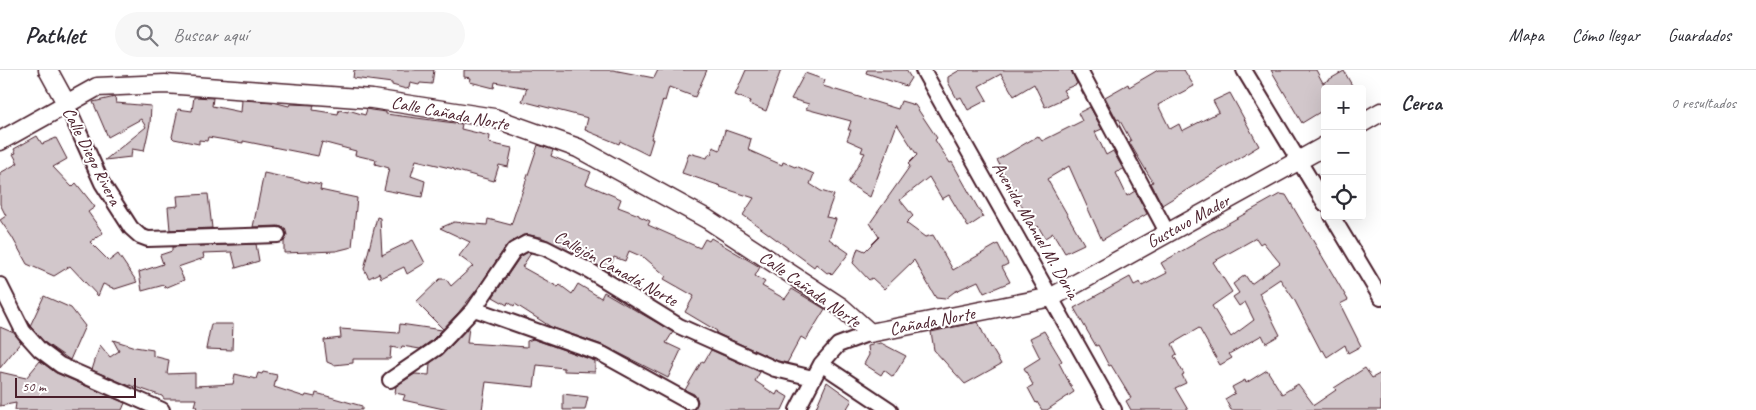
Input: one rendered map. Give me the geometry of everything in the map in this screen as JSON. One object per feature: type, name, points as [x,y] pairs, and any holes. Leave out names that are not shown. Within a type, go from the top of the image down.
[{"type":"street","name":"Calle Diego Rivera","points":[[48,70],[66,103],[102,183],[131,228],[140,236],[172,238],[278,235]]},
{"type":"street","name":"Avenida Manuel M. Doria","points":[[923,70],[1114,410]]},
{"type":"street","points":[[1080,70],[1167,232]]},
{"type":"street","points":[[1244,70],[1321,198]]},
{"type":"street","name":"Calle Cañada Norte","points":[[66,103],[97,87],[165,84],[372,99],[494,118],[578,148],[707,219],[842,308],[870,333]]},
{"type":"street","points":[[0,141],[66,103]]},
{"type":"street","points":[[1366,121],[1381,112]]},
{"type":"street","name":"Gustavo Mader","points":[[1052,297],[1321,148]]},
{"type":"street","points":[[1334,220],[1381,298]]},
{"type":"street","name":"Callejón Canadá Norte","points":[[390,380],[437,348],[474,309],[514,250],[527,243],[544,248],[590,271],[679,326],[775,369],[813,378]]},
{"type":"street","points":[[0,285],[23,331],[40,350],[60,365],[162,410]]},
{"type":"street","name":"Cañada Norte","points":[[797,410],[821,364],[838,344],[870,333],[1052,297]]},
{"type":"street","points":[[474,309],[602,354],[689,402]]},
{"type":"street","points":[[821,364],[890,410]]},
{"type":"building","points":[[354,70],[434,70],[432,84],[420,83],[419,85],[410,83],[409,88],[406,89],[392,85],[392,83],[353,78]]},
{"type":"building","points":[[464,70],[613,70],[654,78],[658,70],[707,70],[695,97],[669,87],[665,101],[663,100],[648,155],[620,141],[619,144],[585,130],[588,118],[522,101],[527,88],[495,82],[494,88],[470,82],[471,78],[464,77]]},
{"type":"building","points":[[746,70],[781,70],[766,111],[749,104],[750,101],[735,95]]},
{"type":"building","points":[[867,70],[906,70],[911,78],[906,86],[866,73]]},
{"type":"building","points":[[960,70],[1071,70],[1077,84],[1063,90],[1067,97],[1045,107],[1034,84],[1014,96],[1001,74],[979,86],[987,100],[968,110],[961,97],[957,99],[948,82],[948,77]]},
{"type":"building","points":[[1158,70],[1184,70],[1194,86],[1158,105],[1170,129],[1179,124],[1182,131],[1219,112],[1213,101],[1230,93],[1259,146],[1162,205],[1151,183],[1153,182],[1105,97],[1128,84],[1129,87]]},
{"type":"building","points":[[1271,70],[1316,70],[1323,83],[1344,71],[1352,85],[1321,85],[1321,111],[1302,123]]},
{"type":"building","points":[[805,73],[825,80],[823,86],[898,109],[901,101],[915,105],[937,138],[935,140],[950,163],[952,162],[983,217],[968,227],[949,195],[942,199],[929,177],[900,200],[913,216],[906,223],[925,237],[933,235],[953,270],[998,244],[1008,264],[1002,267],[1010,282],[984,293],[978,281],[954,292],[945,299],[936,298],[914,260],[884,289],[872,278],[869,280],[853,263],[858,248],[865,251],[879,237],[870,223],[910,166],[908,164],[917,155],[897,124],[870,197],[848,183],[865,153],[861,152],[863,147],[847,140],[851,130],[848,130],[851,121],[806,109],[809,104],[791,99]]},
{"type":"building","points":[[115,97],[116,103],[151,106],[150,124],[144,151],[132,149],[131,157],[105,160],[146,127],[141,119],[108,137],[93,102]]},
{"type":"building","points":[[194,97],[213,98],[212,106],[241,112],[242,100],[273,102],[289,106],[290,104],[314,105],[313,110],[338,114],[339,110],[348,112],[348,110],[365,115],[367,109],[386,112],[386,114],[462,124],[461,129],[490,136],[489,143],[512,148],[508,167],[499,165],[494,181],[416,160],[411,176],[425,181],[422,197],[384,190],[389,168],[375,164],[376,160],[355,155],[356,151],[322,142],[318,156],[243,141],[243,143],[208,137],[207,141],[199,140],[199,144],[174,139],[172,137],[178,109],[192,111]]},
{"type":"building","points":[[1090,107],[1102,129],[1095,132],[1106,155],[1113,151],[1123,169],[1116,173],[1127,196],[1135,191],[1147,214],[1102,240],[1069,166],[1047,179],[1084,244],[1065,253],[1053,233],[1045,238],[1038,226],[1034,229],[997,160],[1038,136],[1042,141],[1082,121],[1078,113]]},
{"type":"building","points":[[725,130],[751,139],[748,150],[782,165],[783,162],[814,174],[810,184],[821,191],[834,195],[826,217],[836,219],[829,239],[849,253],[832,275],[816,264],[814,267],[743,215],[754,198],[682,173],[689,153],[707,158],[709,154],[711,155],[713,147],[720,150]]},
{"type":"building","points":[[37,136],[42,144],[56,138],[67,159],[53,167],[72,187],[76,183],[95,207],[88,212],[103,233],[90,242],[109,261],[118,254],[137,282],[115,289],[103,284],[98,296],[70,266],[54,276],[27,264],[0,220],[6,216],[0,204],[0,173],[18,163],[13,154],[16,153],[14,149]]},
{"type":"building","points":[[538,145],[553,150],[551,156],[591,172],[586,184],[621,199],[618,207],[650,221],[648,225],[700,248],[705,239],[709,241],[711,238],[760,267],[755,276],[765,282],[762,286],[785,299],[792,289],[825,309],[806,340],[801,337],[787,363],[778,361],[716,333],[717,331],[685,312],[694,296],[664,279],[666,276],[645,258],[629,251],[625,261],[614,257],[609,271],[541,237],[529,235],[523,235],[507,245],[478,288],[443,329],[416,302],[440,279],[446,279],[451,286],[473,266],[459,256],[470,242],[440,228],[454,222],[487,225],[488,219],[511,225]]},
{"type":"building","points":[[264,173],[321,185],[320,190],[357,198],[352,247],[336,251],[284,253],[284,241],[287,235],[285,228],[278,226],[253,227]]},
{"type":"building","points":[[208,194],[212,228],[170,230],[168,207],[178,206],[177,196]]},
{"type":"building","points":[[1280,194],[1286,195],[1348,300],[1340,304],[1361,346],[1348,353],[1345,345],[1327,357],[1323,350],[1321,351],[1295,301],[1280,279],[1259,293],[1280,335],[1266,343],[1262,335],[1229,354],[1232,358],[1220,365],[1199,328],[1172,344],[1177,354],[1174,356],[1184,374],[1182,375],[1186,383],[1175,388],[1188,410],[1131,410],[1126,401],[1131,398],[1111,365],[1109,366],[1098,345],[1096,346],[1074,308],[1130,277],[1134,285],[1140,282],[1142,286],[1167,273],[1161,263]],"holes":[[[1256,238],[1260,244],[1263,242],[1280,263],[1251,284],[1245,275],[1233,284],[1239,293],[1233,297],[1239,306],[1245,302],[1254,320],[1231,337],[1212,306],[1232,292],[1213,262]]]},
{"type":"building","points":[[377,217],[380,218],[382,255],[413,240],[425,263],[407,274],[404,267],[381,278],[379,273],[369,278],[364,269]]},
{"type":"building","points":[[256,244],[259,261],[236,268],[232,252],[203,253],[204,258],[178,267],[184,280],[165,288],[164,285],[142,291],[139,272],[163,264],[160,255],[172,251],[172,247]]},
{"type":"building","points":[[528,252],[531,253],[522,267],[558,287],[560,285],[572,294],[578,284],[601,298],[604,292],[673,332],[666,343],[681,350],[668,378],[605,346],[551,327],[515,304],[514,306],[508,302],[507,305],[493,297],[520,257]]},
{"type":"building","points":[[44,296],[71,308],[85,326],[70,360],[44,342],[30,326]]},
{"type":"building","points":[[978,322],[990,348],[1001,364],[965,384],[934,350],[931,332]]},
{"type":"building","points":[[211,324],[233,324],[232,350],[206,349]]},
{"type":"building","points":[[400,324],[442,330],[420,349],[402,346],[401,349],[391,347],[390,359],[353,359],[353,363],[334,365],[327,362],[324,340],[341,338],[340,329],[399,333]]},
{"type":"building","points":[[0,327],[14,333],[21,342],[0,368]]},
{"type":"building","points":[[469,327],[467,343],[527,347],[527,341],[533,339],[595,361],[595,372],[564,371],[564,368],[537,365],[534,387],[486,382],[482,410],[448,410],[403,400],[405,395],[395,393],[396,386],[415,374],[429,375],[430,363],[443,354]]},
{"type":"building","points":[[1044,331],[1062,361],[1059,363],[1074,392],[1047,410],[1042,410],[1036,403],[1028,388],[1033,385],[1024,368],[1040,358],[1030,338]]},
{"type":"building","points":[[113,340],[153,350],[153,356],[169,360],[167,374],[195,373],[195,386],[233,384],[235,374],[256,379],[258,373],[262,374],[263,372],[277,375],[274,387],[305,397],[306,395],[315,397],[316,393],[362,406],[362,410],[196,410],[197,406],[194,406],[196,399],[164,399],[162,396],[130,386],[92,370],[100,345],[110,357],[119,351]]},
{"type":"building","points":[[881,343],[906,356],[893,377],[884,370],[881,375],[864,364],[869,355],[868,346]]},
{"type":"building","points":[[711,350],[760,372],[755,381],[776,395],[778,391],[788,397],[782,410],[694,410],[698,402],[697,398],[694,394],[685,390],[702,361],[704,362]]},
{"type":"building","points":[[40,361],[56,373],[125,403],[122,410],[15,410],[16,403],[0,406],[0,372],[26,378]]},
{"type":"building","points":[[1365,368],[1372,378],[1381,373],[1381,410],[1231,410],[1225,399],[1235,393],[1232,387],[1245,380],[1246,383],[1267,370],[1282,394],[1298,384],[1314,405],[1336,390],[1334,388]]},
{"type":"building","points":[[827,382],[852,400],[846,410],[815,410]]},
{"type":"building","points":[[563,394],[588,397],[585,410],[563,410]]}]
